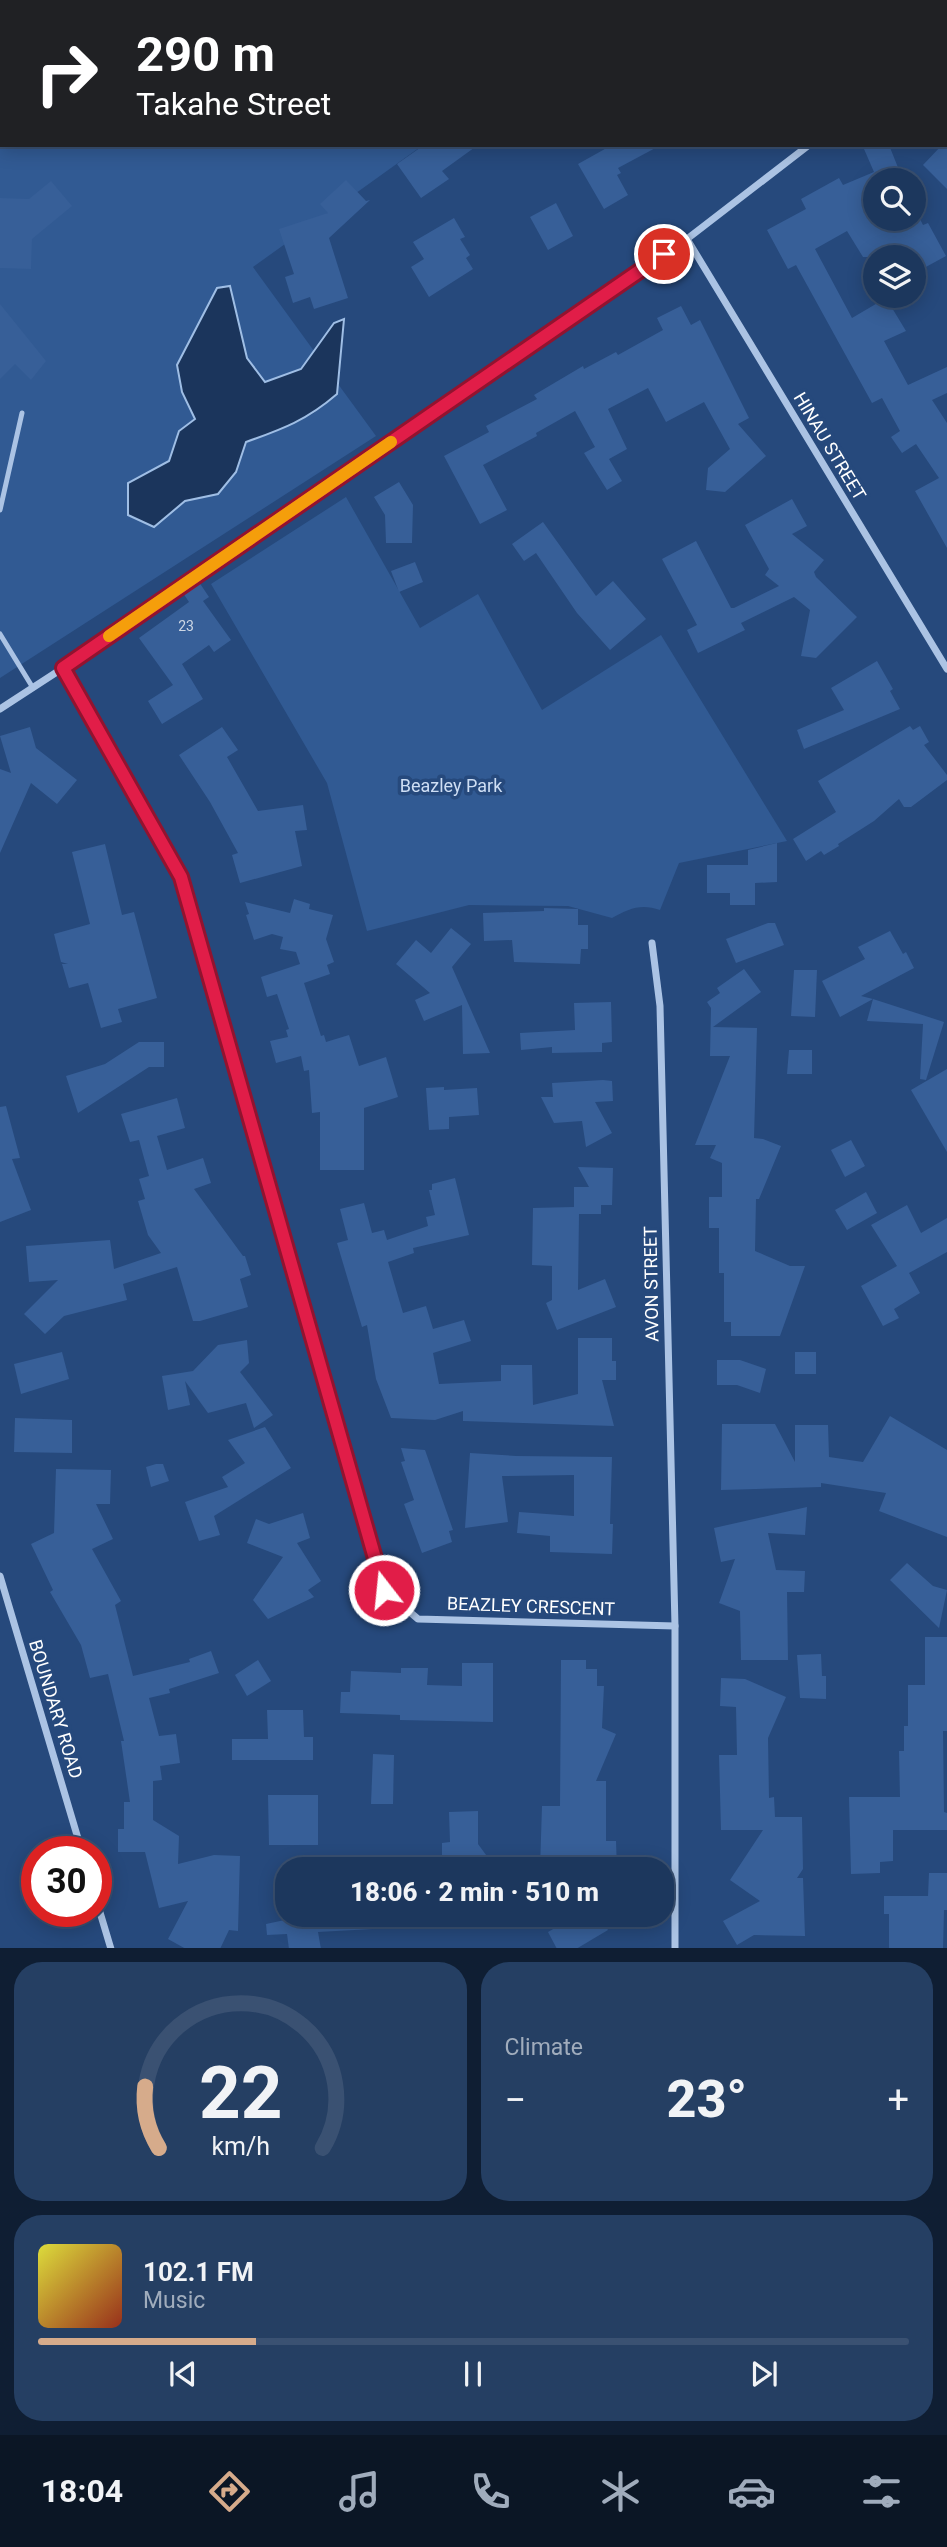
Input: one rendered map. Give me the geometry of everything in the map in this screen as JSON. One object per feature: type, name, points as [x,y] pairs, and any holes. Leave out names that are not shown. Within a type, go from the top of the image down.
[{"type":"street","points":[[0,709],[687,239],[806,147]]},
{"type":"street","name":"HINAU STREET","points":[[687,239],[947,669]]},
{"type":"street","name":"BEAZLEY CRESCENT","points":[[63,668],[181,877],[384,1590],[418,1619],[675,1626]]},
{"type":"street","name":"AVON STREET","points":[[652,943],[660,1006],[675,1626]]},
{"type":"street","name":"BOUNDARY ROAD","points":[[0,1576],[77,1836]]},
{"type":"street","points":[[675,1626],[675,1948]]},
{"type":"street","points":[[105,1927],[111,1948]]},
{"type":"lane","points":[[0,510],[22,413]]},
{"type":"lane","points":[[0,634],[33,688]]},
{"type":"green space","points":[[0,147],[420,147],[253,267],[314,351],[301,369],[265,383],[247,358],[230,287],[182,392],[195,419],[179,431],[170,461],[128,483],[154,527],[185,501],[218,494],[236,472],[246,442],[314,413],[337,394],[338,384],[376,436],[0,678]]},
{"type":"green space","name":"Beazley Park","points":[[346,497],[420,628],[478,594],[542,710],[661,635],[787,841],[679,863],[660,910],[635,908],[612,918],[568,906],[469,905],[367,931],[327,783],[211,584]]},
{"type":"shaded area","points":[[230,286],[247,358],[265,382],[301,369],[334,323],[344,319],[337,394],[294,423],[246,442],[236,472],[218,494],[185,501],[154,527],[128,515],[128,483],[169,461],[179,431],[195,419],[182,392],[177,365],[217,288]]},
{"type":"building","points":[[421,147],[475,147],[442,171],[449,179],[421,198],[397,164]]},
{"type":"building","points":[[608,147],[657,147],[618,168],[621,173],[617,175],[628,195],[604,209],[578,164]]},
{"type":"building","points":[[890,147],[898,168],[872,168],[864,149]]},
{"type":"building","points":[[940,147],[947,147],[947,189],[923,165]]},
{"type":"building","points":[[863,177],[863,231],[926,231],[928,223],[946,256],[926,267],[926,245],[863,245],[863,257],[847,231],[815,249],[852,318],[869,308],[892,308],[906,331],[884,341],[908,385],[947,367],[947,393],[932,400],[947,423],[947,548],[915,491],[939,478],[916,444],[902,453],[891,437],[900,431],[882,398],[872,403],[796,265],[788,269],[767,230],[806,209],[801,199],[839,178],[843,185]]},
{"type":"building","points":[[346,180],[366,201],[370,200],[329,238],[348,298],[314,309],[310,297],[293,303],[285,277],[294,274],[279,229],[328,213],[320,204]]},
{"type":"building","points":[[51,181],[72,206],[32,239],[31,269],[0,268],[0,198],[29,199]]},
{"type":"building","points":[[556,203],[573,236],[548,250],[530,217]]},
{"type":"building","points":[[454,218],[465,237],[460,239],[470,255],[466,258],[473,269],[429,297],[411,267],[424,259],[413,242]]},
{"type":"building","points":[[0,304],[46,361],[31,380],[15,364],[0,379]]},
{"type":"building","points":[[681,306],[691,325],[700,320],[749,418],[738,424],[766,456],[725,492],[706,490],[708,468],[730,449],[704,402],[666,422],[648,388],[608,409],[627,449],[609,459],[622,481],[607,490],[584,453],[595,447],[575,411],[536,433],[537,436],[483,465],[507,510],[480,524],[444,456],[489,432],[486,426],[537,399],[534,395],[583,366],[584,369],[616,352],[618,355],[663,330],[657,318]]},
{"type":"building","points":[[399,482],[413,505],[412,543],[386,543],[385,515],[374,497]]},
{"type":"building","points":[[792,499],[807,526],[792,534],[824,560],[814,572],[816,577],[857,617],[816,658],[801,656],[810,610],[794,597],[741,623],[745,630],[698,653],[687,630],[697,625],[662,559],[696,541],[731,608],[734,608],[779,586],[765,575],[769,569],[745,525]]},
{"type":"building","points":[[543,522],[596,596],[613,581],[646,619],[610,650],[577,613],[536,553],[524,561],[512,544]]},
{"type":"building","points":[[415,562],[423,582],[399,592],[391,571]]},
{"type":"building","points":[[199,582],[209,597],[203,601],[231,640],[214,652],[209,645],[182,664],[203,699],[162,724],[148,701],[173,685],[139,638],[189,602],[183,593]]},
{"type":"building","points":[[877,661],[893,689],[890,691],[900,709],[804,749],[797,730],[844,710],[831,688]]},
{"type":"building","points":[[910,726],[913,730],[920,726],[929,742],[924,745],[947,775],[947,780],[911,807],[904,807],[899,799],[874,821],[838,844],[839,846],[824,855],[821,851],[806,861],[793,839],[836,812],[818,781]]},
{"type":"building","points":[[30,727],[36,748],[77,780],[57,804],[31,783],[0,853],[0,769],[11,773],[0,736]]},
{"type":"building","points":[[222,727],[238,750],[227,757],[258,811],[303,805],[307,830],[295,831],[302,866],[240,883],[232,855],[238,853],[210,802],[179,755]]},
{"type":"building","points":[[777,843],[777,882],[755,883],[755,905],[730,905],[730,893],[707,893],[707,865],[748,865],[748,850]]},
{"type":"building","points":[[105,844],[122,915],[134,912],[157,998],[118,1009],[122,1022],[101,1028],[88,983],[69,988],[62,964],[68,964],[61,962],[54,934],[90,924],[72,852]]},
{"type":"building","points":[[294,899],[310,904],[309,909],[333,915],[326,939],[334,962],[327,965],[330,974],[304,983],[321,1036],[324,1035],[326,1042],[349,1035],[359,1066],[386,1057],[398,1097],[364,1108],[364,1170],[320,1170],[320,1112],[312,1113],[309,1070],[304,1071],[301,1056],[276,1063],[270,1041],[288,1037],[286,1030],[289,1029],[277,994],[267,997],[261,977],[300,964],[296,952],[280,949],[283,937],[272,934],[254,940],[245,902],[290,913]]},
{"type":"building","points":[[544,908],[578,909],[578,925],[588,925],[588,949],[581,949],[580,964],[514,962],[512,940],[484,941],[483,913],[544,911]]},
{"type":"building","points":[[768,923],[775,923],[784,945],[736,963],[726,939]]},
{"type":"building","points":[[451,928],[471,944],[452,967],[490,1053],[463,1054],[462,1005],[424,1021],[415,1000],[430,993],[396,964],[416,940],[431,953]]},
{"type":"building","points":[[890,931],[914,968],[861,996],[873,999],[840,1017],[822,981],[865,959],[858,947]]},
{"type":"building","points":[[744,969],[761,992],[713,1027],[757,1028],[754,1138],[781,1146],[759,1199],[756,1199],[755,1251],[790,1266],[805,1266],[780,1336],[731,1336],[731,1322],[724,1322],[724,1273],[719,1273],[719,1228],[709,1228],[709,1197],[722,1197],[722,1163],[710,1158],[716,1145],[695,1145],[730,1056],[710,1056],[711,1008],[707,1002],[720,993],[717,988]]},
{"type":"building","points":[[794,970],[817,970],[815,1017],[791,1016]]},
{"type":"building","points":[[873,999],[944,1022],[926,1080],[920,1079],[923,1024],[867,1021]]},
{"type":"building","points":[[611,1002],[612,1042],[602,1043],[602,1052],[552,1053],[552,1047],[521,1050],[520,1033],[575,1030],[574,1003]]},
{"type":"building","points":[[139,1042],[164,1042],[164,1067],[149,1067],[78,1113],[66,1076],[105,1064]]},
{"type":"building","points":[[789,1050],[812,1050],[812,1074],[787,1074]]},
{"type":"building","points":[[947,1069],[947,1152],[911,1090]]},
{"type":"building","points":[[612,1081],[613,1101],[595,1102],[612,1133],[586,1147],[582,1121],[554,1123],[541,1097],[553,1097],[552,1083]]},
{"type":"building","points":[[444,1087],[444,1090],[477,1088],[479,1115],[449,1117],[449,1129],[429,1130],[426,1088]]},
{"type":"building","points":[[177,1098],[185,1128],[157,1136],[167,1170],[203,1158],[211,1183],[194,1189],[245,1256],[251,1275],[240,1279],[248,1307],[193,1321],[177,1267],[123,1284],[127,1300],[64,1316],[45,1334],[24,1314],[58,1280],[29,1282],[26,1246],[110,1240],[114,1269],[161,1253],[148,1235],[138,1201],[145,1199],[139,1179],[149,1176],[139,1140],[130,1142],[121,1114]]},
{"type":"building","points":[[6,1106],[20,1158],[12,1159],[31,1210],[0,1222],[0,1107]]},
{"type":"building","points":[[851,1140],[865,1166],[845,1177],[831,1150]]},
{"type":"building","points":[[578,1167],[613,1168],[612,1205],[601,1205],[601,1214],[579,1214],[578,1290],[605,1279],[616,1307],[557,1330],[546,1303],[552,1300],[552,1266],[532,1265],[533,1208],[574,1207],[574,1187],[589,1187]]},
{"type":"building","points":[[455,1178],[469,1235],[413,1248],[414,1253],[388,1262],[403,1313],[426,1306],[433,1329],[464,1320],[471,1341],[433,1353],[439,1384],[501,1381],[501,1365],[532,1365],[533,1405],[578,1394],[578,1338],[612,1338],[612,1361],[616,1361],[616,1380],[602,1380],[614,1426],[463,1421],[463,1411],[435,1420],[391,1418],[376,1379],[367,1325],[362,1327],[337,1243],[348,1240],[340,1209],[364,1203],[372,1233],[384,1230],[387,1240],[428,1226],[426,1217],[435,1215],[429,1190],[432,1190],[432,1184]]},
{"type":"building","points":[[866,1192],[877,1213],[847,1230],[835,1210]]},
{"type":"building","points":[[907,1205],[921,1233],[947,1218],[947,1252],[909,1273],[920,1293],[894,1309],[899,1318],[883,1326],[861,1286],[897,1266],[871,1225]]},
{"type":"building","points":[[247,1340],[249,1363],[240,1372],[273,1415],[254,1428],[246,1403],[208,1413],[185,1381],[190,1405],[168,1410],[162,1376],[193,1371],[218,1345]]},
{"type":"building","points":[[62,1352],[69,1379],[21,1394],[14,1364]]},
{"type":"building","points":[[795,1352],[816,1352],[816,1374],[795,1374]]},
{"type":"building","points":[[717,1360],[740,1360],[766,1369],[760,1393],[737,1385],[717,1385]]},
{"type":"building","points":[[890,1416],[947,1450],[947,1537],[879,1511],[886,1493],[821,1483],[821,1487],[721,1490],[722,1424],[775,1424],[795,1462],[795,1425],[828,1425],[829,1457],[863,1462]]},
{"type":"building","points":[[15,1418],[72,1420],[72,1453],[14,1452]]},
{"type":"building","points":[[265,1427],[291,1468],[214,1516],[220,1535],[199,1541],[185,1502],[228,1487],[222,1477],[245,1463],[228,1440]]},
{"type":"building","points":[[401,1448],[425,1450],[453,1530],[449,1531],[452,1542],[422,1553],[404,1504],[414,1500],[401,1462],[405,1461]]},
{"type":"building","points":[[470,1453],[612,1457],[612,1554],[550,1552],[550,1536],[517,1533],[519,1512],[574,1516],[574,1475],[502,1476],[508,1522],[465,1528]]},
{"type":"building","points":[[163,1464],[169,1481],[151,1487],[146,1467]]},
{"type":"building","points":[[56,1469],[111,1470],[110,1504],[96,1504],[113,1539],[92,1549],[121,1601],[115,1605],[133,1676],[190,1662],[189,1659],[211,1651],[219,1673],[169,1689],[170,1693],[149,1698],[159,1736],[176,1734],[180,1763],[160,1766],[162,1780],[153,1781],[153,1820],[179,1836],[178,1864],[214,1855],[240,1856],[238,1931],[229,1930],[220,1948],[184,1948],[168,1939],[188,1901],[159,1908],[145,1852],[118,1852],[118,1829],[124,1829],[124,1802],[130,1802],[121,1741],[124,1741],[108,1674],[90,1678],[81,1645],[50,1592],[53,1590],[31,1544],[54,1533]]},
{"type":"building","points":[[807,1507],[805,1535],[768,1533],[776,1570],[805,1571],[804,1592],[787,1592],[788,1660],[741,1660],[740,1611],[719,1603],[735,1559],[721,1562],[714,1528]]},
{"type":"building","points":[[303,1513],[310,1538],[297,1543],[321,1581],[308,1590],[314,1597],[268,1619],[253,1600],[283,1557],[247,1543],[256,1519],[269,1524]]},
{"type":"building","points":[[907,1563],[933,1586],[947,1590],[939,1628],[890,1580]]},
{"type":"building","points":[[925,1637],[947,1637],[947,1731],[943,1731],[944,1812],[947,1813],[947,1830],[893,1830],[893,1861],[880,1862],[880,1873],[851,1874],[849,1797],[900,1797],[899,1751],[904,1751],[904,1726],[908,1726],[908,1685],[925,1685]]},
{"type":"building","points":[[821,1654],[822,1676],[826,1676],[826,1699],[800,1698],[797,1655]]},
{"type":"building","points":[[258,1660],[271,1681],[247,1696],[235,1675]]},
{"type":"building","points":[[561,1660],[586,1660],[586,1669],[597,1669],[597,1686],[604,1686],[602,1728],[616,1734],[596,1781],[606,1781],[606,1841],[616,1841],[617,1857],[540,1857],[542,1806],[560,1806]]},
{"type":"building","points":[[462,1663],[493,1663],[493,1722],[400,1720],[400,1715],[340,1713],[341,1692],[350,1692],[351,1671],[401,1673],[401,1668],[428,1668],[427,1685],[462,1686]]},
{"type":"building","points":[[721,1678],[745,1679],[786,1697],[768,1738],[769,1798],[774,1797],[775,1817],[802,1817],[803,1869],[797,1878],[803,1878],[805,1936],[754,1935],[737,1945],[723,1921],[760,1901],[730,1880],[763,1830],[721,1830],[719,1755],[737,1755],[736,1707],[720,1706]]},
{"type":"building","points":[[267,1710],[303,1710],[304,1737],[313,1737],[313,1760],[232,1760],[232,1739],[268,1739]]},
{"type":"building","points":[[373,1754],[394,1755],[393,1804],[371,1804]]},
{"type":"building","points":[[268,1795],[318,1795],[318,1845],[269,1845]]},
{"type":"building","points":[[478,1811],[478,1844],[488,1857],[442,1857],[442,1843],[450,1842],[449,1812]]},
{"type":"building","points":[[929,1873],[947,1873],[943,1948],[889,1948],[889,1914],[884,1914],[884,1896],[928,1896]]},
{"type":"building","points":[[275,1922],[275,1927],[373,1929],[318,1932],[321,1948],[289,1948],[287,1934],[267,1935],[266,1924]]},
{"type":"building","points":[[557,1927],[606,1927],[608,1930],[578,1948],[556,1948],[548,1932]]},
{"type":"slow traffic","points":[[109,636],[391,442]]},
{"type":"route","points":[[384,1590],[181,877],[63,668],[664,254]]}]
